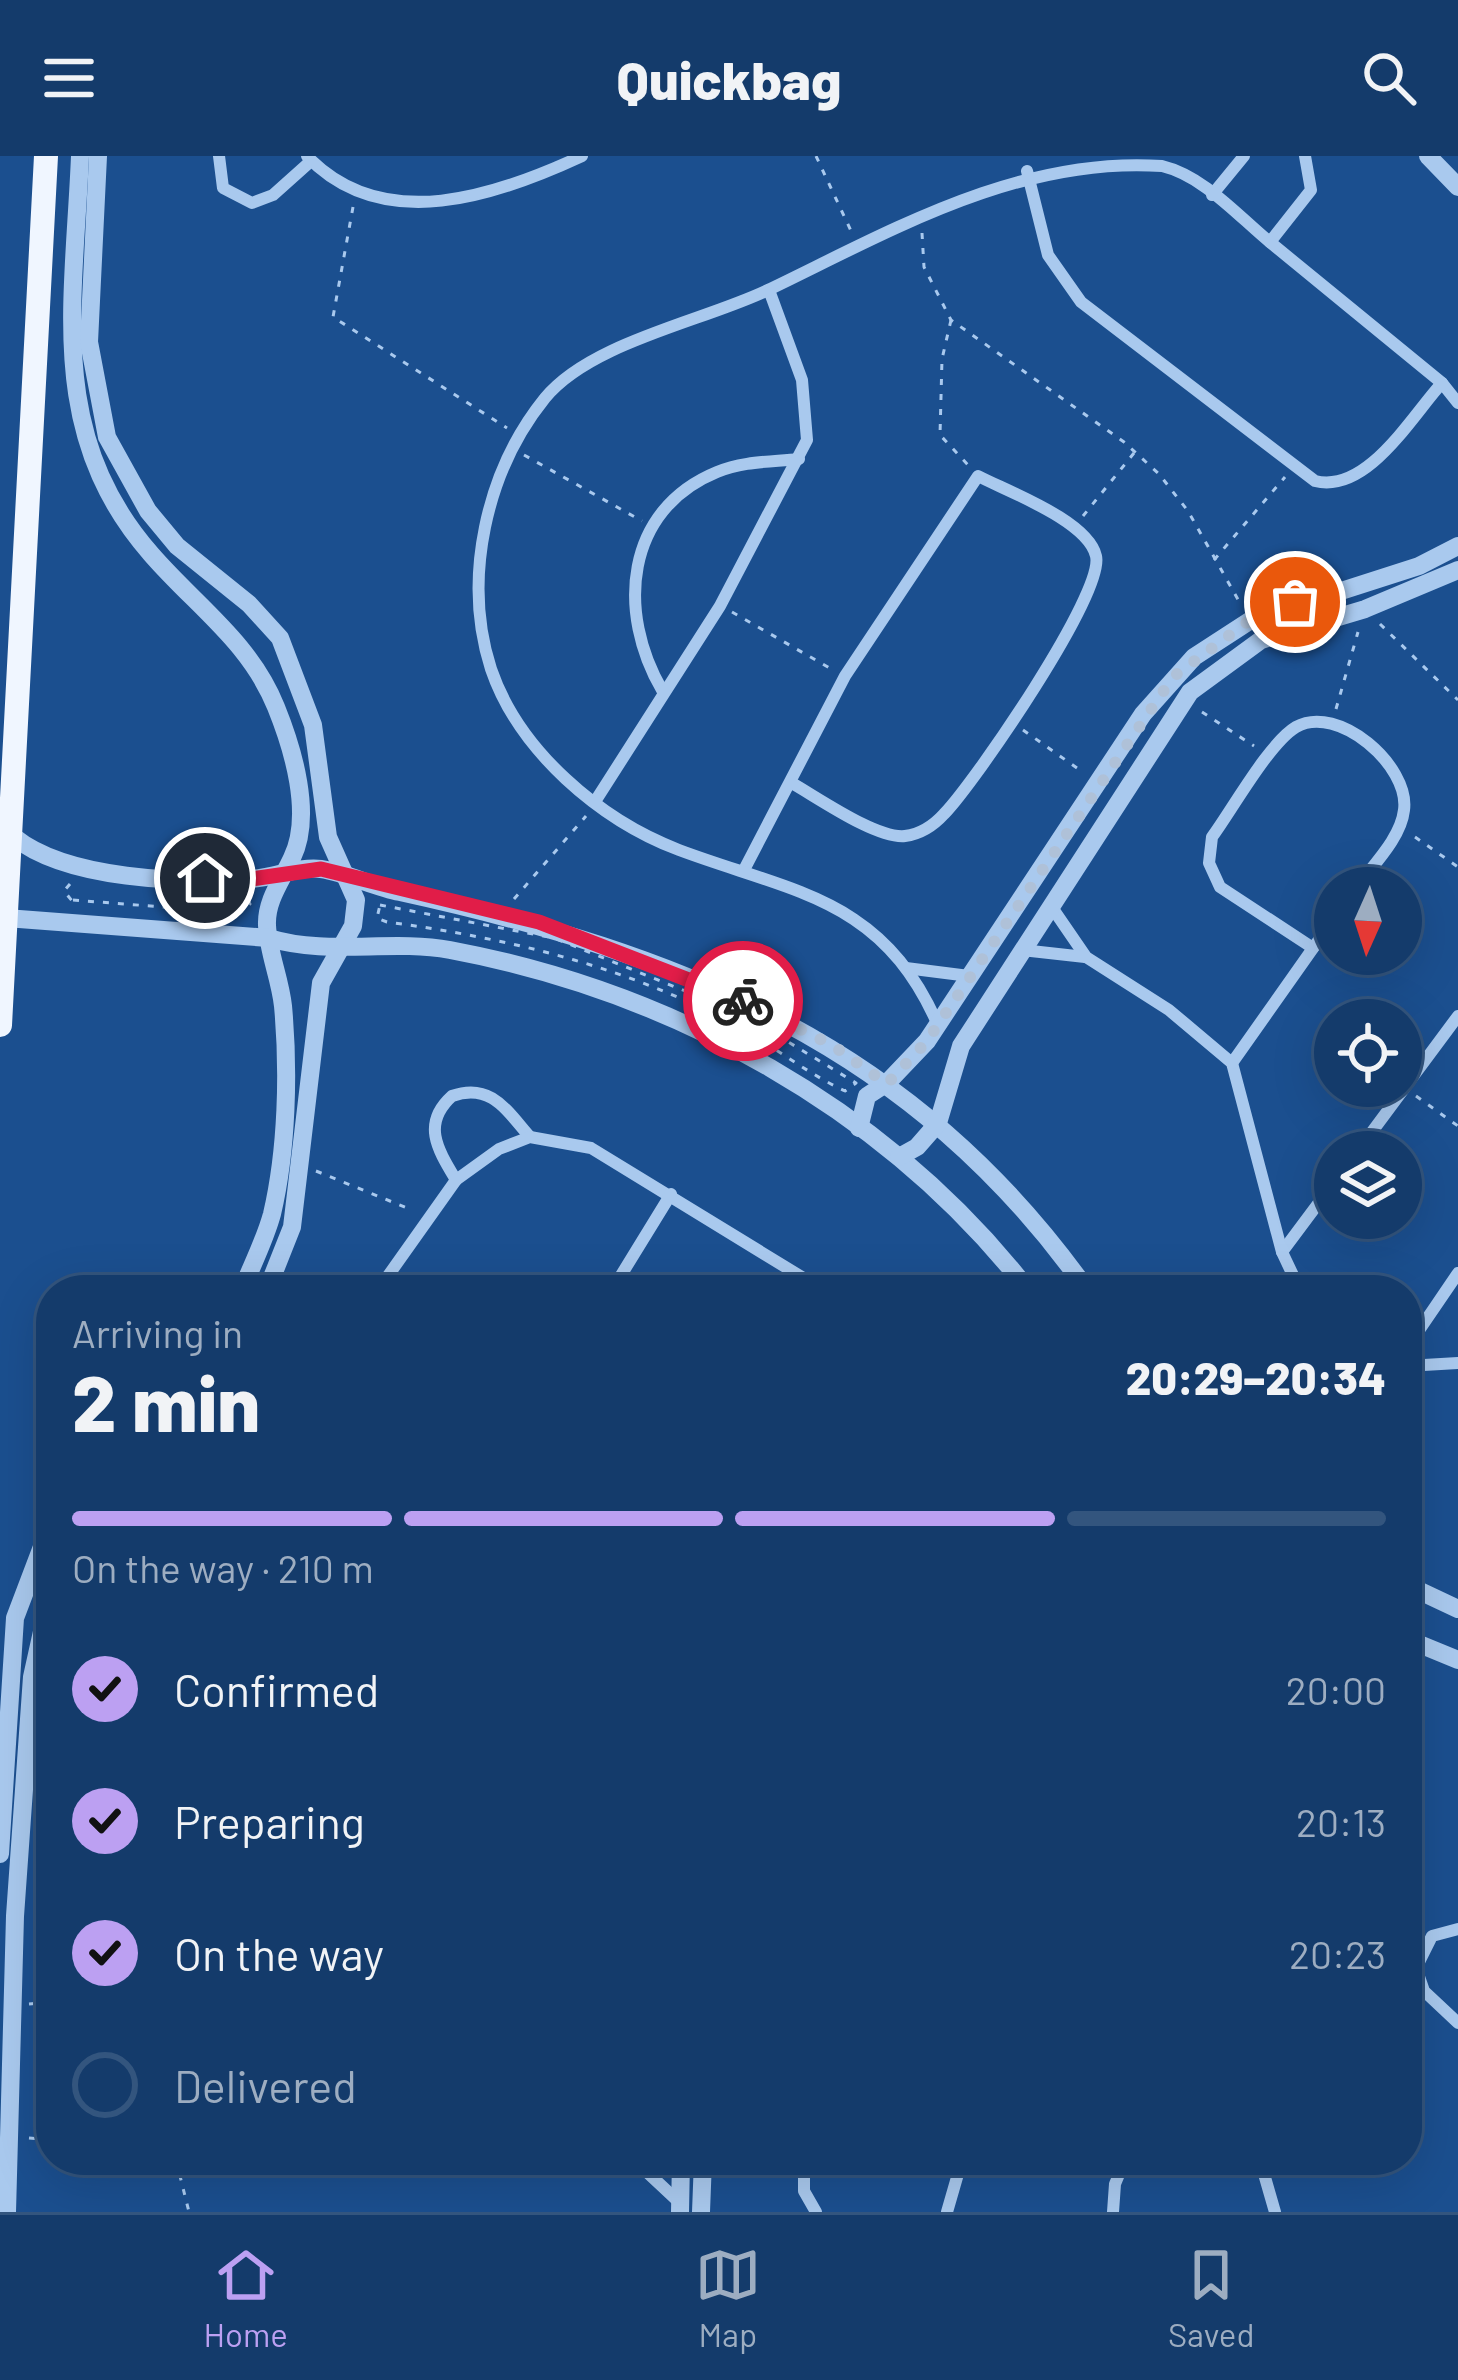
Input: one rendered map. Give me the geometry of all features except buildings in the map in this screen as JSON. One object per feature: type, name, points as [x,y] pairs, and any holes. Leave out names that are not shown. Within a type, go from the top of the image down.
[{"type":"main road","points":[[0,1025],[14,837],[46,156]]},
{"type":"street","points":[[80,156],[72,351],[88,452],[109,502],[126,526],[224,624],[257,667],[276,705],[296,776],[300,828],[268,910],[285,1033],[279,1181],[271,1219],[248,1275]]},
{"type":"street","points":[[98,156],[89,342],[107,437],[148,511],[177,546],[249,604],[280,638],[314,725],[328,837],[350,880],[357,914],[321,983],[292,1227],[273,1275]]},
{"type":"street","points":[[219,156],[224,188],[252,203],[273,195],[309,159],[357,187],[406,201],[481,198],[582,156]]},
{"type":"street","points":[[1212,195],[1244,156]]},
{"type":"street","points":[[1270,242],[1311,190],[1305,156]]},
{"type":"street","points":[[1428,156],[1458,187]]},
{"type":"street","points":[[938,1025],[906,968],[835,905],[745,868],[679,850],[596,800],[539,752],[512,716],[491,669],[480,619],[478,568],[486,518],[515,441],[548,394],[605,356],[769,290],[926,207],[1027,171],[1079,164],[1162,166],[1189,176],[1442,383],[1458,404]]},
{"type":"street","points":[[1027,171],[1048,254],[1081,302],[1294,466],[1328,484],[1352,479],[1442,383]]},
{"type":"street","points":[[596,800],[662,689],[720,605],[799,459],[808,407],[769,290]]},
{"type":"street","points":[[662,689],[635,634],[631,602],[634,569],[653,527],[687,489],[716,472],[747,463],[799,459]]},
{"type":"street","points":[[745,868],[845,676],[978,476],[1075,526],[1096,556],[1092,591],[1012,722],[942,817],[910,835],[888,836],[790,782]]},
{"type":"street","points":[[859,1128],[868,1096],[887,1084],[938,1025],[1173,677],[1250,620],[1419,566],[1458,546]]},
{"type":"street","points":[[899,1157],[917,1147],[938,1123],[962,1046],[1184,700],[1223,663],[1261,640],[1365,609],[1458,570]]},
{"type":"street","points":[[1250,620],[1261,640]]},
{"type":"street","points":[[1232,1064],[1313,948],[1220,886],[1210,863],[1212,837],[1298,726],[1332,722],[1388,762],[1400,777],[1405,802],[1399,827],[1371,867]]},
{"type":"street","points":[[14,837],[45,858],[87,871],[244,880],[321,869],[588,938],[720,991],[832,1045],[938,1123],[1074,1275]]},
{"type":"street","points":[[1051,905],[1087,957],[1169,1010],[1232,1064],[1282,1252],[1293,1275]]},
{"type":"street","points":[[6,918],[269,938],[305,946],[397,944],[448,950],[608,990],[750,1056],[859,1128],[946,1195],[1015,1275]]},
{"type":"street","points":[[1021,950],[1087,957]]},
{"type":"street","points":[[906,968],[969,976]]},
{"type":"street","points":[[1422,1066],[1458,1016]]},
{"type":"street","points":[[456,1180],[433,1133],[434,1118],[452,1096],[465,1091],[494,1096],[530,1137]]},
{"type":"street","points":[[1373,1131],[1391,1107]]},
{"type":"street","points":[[389,1275],[456,1180],[499,1149],[530,1137],[591,1148],[801,1275]]},
{"type":"street","points":[[621,1275],[671,1194]]},
{"type":"street","points":[[1282,1252],[1314,1209]]},
{"type":"street","points":[[1422,1326],[1458,1273]]},
{"type":"street","points":[[1422,1365],[1458,1363]]},
{"type":"street","points":[[0,1854],[15,1618],[36,1562]]},
{"type":"street","points":[[1422,1592],[1458,1609]]},
{"type":"street","points":[[1422,1645],[1458,1660]]},
{"type":"street","points":[[7,2212],[15,1916],[36,1670]]},
{"type":"street","points":[[1422,1956],[1432,1936],[1458,1929]]},
{"type":"street","points":[[1422,1985],[1458,2023]]},
{"type":"street","points":[[648,2175],[680,2208]]},
{"type":"street","points":[[680,2208],[681,2175]]},
{"type":"street","points":[[701,2212],[703,2175]]},
{"type":"street","points":[[804,2175],[804,2192],[816,2212]]},
{"type":"street","points":[[947,2212],[958,2175]]},
{"type":"street","points":[[1113,2212],[1119,2175]]},
{"type":"street","points":[[1265,2175],[1276,2212]]},
{"type":"path","points":[[816,156],[856,240]]},
{"type":"path","points":[[357,187],[333,317],[515,441],[653,527]]},
{"type":"path","points":[[926,207],[924,267],[951,320],[1135,452],[1188,511],[1250,620]]},
{"type":"path","points":[[951,320],[938,398],[940,435],[978,476]]},
{"type":"path","points":[[1075,526],[1135,452]]},
{"type":"path","points":[[1214,560],[1294,466]]},
{"type":"path","points":[[720,605],[845,676]]},
{"type":"path","points":[[1332,722],[1365,609],[1458,700]]},
{"type":"path","points":[[1184,700],[1270,757]]},
{"type":"path","points":[[1012,722],[1100,783]]},
{"type":"path","points":[[500,914],[582,823],[596,800]]},
{"type":"path","points":[[1399,827],[1458,867]]},
{"type":"path","points":[[1422,1101],[1458,1126]]},
{"type":"path","points":[[302,1165],[430,1218]]},
{"type":"path","points":[[10,2136],[36,2139]]},
{"type":"path","points":[[180,2175],[189,2212]]},
{"type":"way so far","points":[[743,1001],[832,1045],[887,1084],[927,1041],[1143,714],[1173,677],[1209,645],[1250,620],[1295,602]]},
{"type":"route","points":[[205,878],[244,880],[321,869],[395,891],[539,922],[743,1001]]}]
